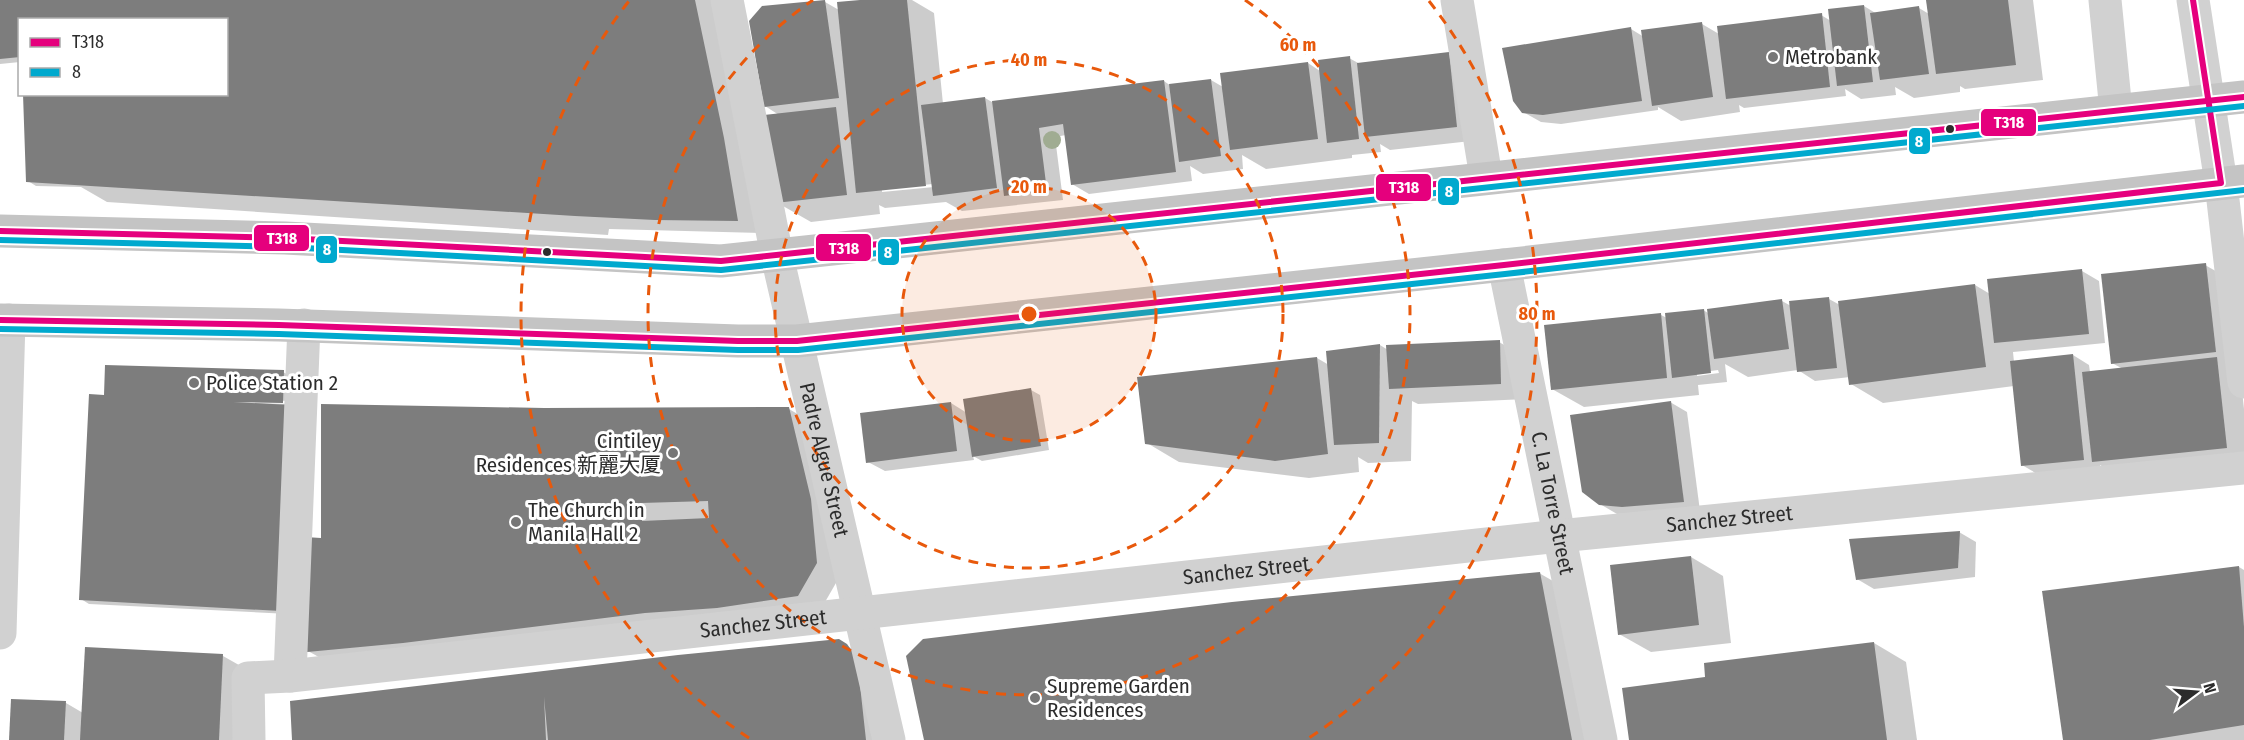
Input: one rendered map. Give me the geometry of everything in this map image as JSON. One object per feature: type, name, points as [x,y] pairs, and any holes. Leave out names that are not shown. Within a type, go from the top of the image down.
[{"type":"main road","points":[[0,231],[285,238],[721,261],[2244,97]]},
{"type":"main road","points":[[4,320],[304,326],[797,341],[1504,265],[2233,182]]},
{"type":"street","name":"Padre Algue Street","points":[[727,0],[777,256],[890,740]]},
{"type":"street","points":[[1457,0],[1486,177]]},
{"type":"street","points":[[2105,0],[2116,111]]},
{"type":"street","points":[[2193,0],[2209,101],[2233,182],[2244,382]]},
{"type":"street","name":"C. La Torre Street","points":[[1504,265],[1601,740]]},
{"type":"street","points":[[0,633],[4,320]]},
{"type":"street","points":[[290,676],[304,326]]},
{"type":"street","name":"Sanchez Street","points":[[249,740],[249,678],[290,676],[1559,536],[2244,468]]},
{"type":"building","points":[[0,0],[695,0],[724,138],[738,221],[575,216],[26,182],[23,96],[228,96],[228,18],[18,18],[18,57],[0,59]]},
{"type":"building","points":[[825,0],[839,98],[764,107],[749,21],[762,6]]},
{"type":"building","points":[[907,0],[926,186],[856,193],[837,2]]},
{"type":"building","points":[[1926,0],[2008,0],[2016,65],[1936,74]]},
{"type":"building","points":[[1864,5],[1873,82],[1837,86],[1828,9]]},
{"type":"building","points":[[1919,6],[1929,74],[1880,80],[1870,13]]},
{"type":"building","name":"Metrobank","points":[[1822,13],[1830,87],[1726,99],[1717,26]]},
{"type":"building","points":[[1702,22],[1713,97],[1652,106],[1641,30]]},
{"type":"building","points":[[1631,27],[1642,101],[1543,115],[1522,113],[1513,101],[1502,48]]},
{"type":"building","points":[[1449,52],[1457,127],[1365,137],[1357,63]]},
{"type":"building","points":[[1350,56],[1359,139],[1327,143],[1318,60]]},
{"type":"building","points":[[1308,62],[1318,139],[1230,150],[1220,73]]},
{"type":"building","points":[[1211,79],[1221,156],[1179,162],[1169,84]]},
{"type":"building","points":[[1164,80],[1176,172],[1071,185],[1063,124],[1039,128],[1047,191],[1004,196],[992,101]]},
{"type":"building","points":[[985,97],[997,188],[933,196],[921,105]]},
{"type":"building","points":[[836,107],[847,195],[775,203],[764,115]]},
{"type":"building","points":[[2206,263],[2216,352],[2111,364],[2101,274]]},
{"type":"building","points":[[2082,269],[2089,334],[1994,343],[1987,279]]},
{"type":"building","points":[[1975,284],[1986,367],[1849,385],[1838,301]]},
{"type":"building","points":[[1829,297],[1837,368],[1797,372],[1789,301]]},
{"type":"building","points":[[1782,299],[1789,349],[1714,359],[1707,309]]},
{"type":"building","points":[[1704,309],[1711,373],[1672,378],[1665,313]]},
{"type":"building","points":[[1661,313],[1667,378],[1551,390],[1544,325]]},
{"type":"building","points":[[1500,340],[1501,384],[1389,389],[1386,345]]},
{"type":"building","points":[[1380,344],[1379,443],[1334,445],[1326,351]]},
{"type":"building","points":[[2073,354],[2084,460],[2021,466],[2010,361]]},
{"type":"building","points":[[1317,357],[1328,454],[1275,461],[1145,444],[1137,377]]},
{"type":"building","points":[[2217,357],[2227,448],[2092,462],[2082,372]]},
{"type":"building","points":[[105,365],[284,370],[283,403],[233,402],[291,405],[281,611],[79,600],[89,394],[104,395]]},
{"type":"building","points":[[1031,388],[1041,446],[972,457],[963,399]]},
{"type":"building","points":[[1671,401],[1684,502],[1622,507],[1599,505],[1582,492],[1570,415]]},
{"type":"building","points":[[951,402],[957,451],[866,463],[860,413]]},
{"type":"building","points":[[321,404],[544,408],[789,407],[811,499],[817,563],[798,596],[717,608],[645,613],[403,643],[307,652],[305,537],[321,538]],"holes":[[[708,501],[709,518],[642,521],[641,503]]]},
{"type":"building","points":[[1960,531],[1958,568],[1856,580],[1849,539]]},
{"type":"building","points":[[1691,556],[1699,625],[1618,635],[1610,565]]},
{"type":"building","points":[[2239,566],[2244,627],[2244,725],[2150,740],[2063,740],[2042,591]]},
{"type":"building","points":[[1540,572],[1572,740],[924,740],[906,656],[923,639],[1232,602]]},
{"type":"building","points":[[839,639],[847,644],[857,658],[866,740],[548,740],[544,697],[546,740],[292,740],[290,701],[678,655]]},
{"type":"building","points":[[1874,642],[1887,740],[1629,740],[1622,688],[1705,677],[1704,663]]},
{"type":"building","points":[[85,647],[223,654],[219,740],[80,740]]},
{"type":"building","points":[[11,699],[66,701],[64,740],[9,740]]},
{"type":"transit line","name":"T318","points":[[0,320],[279,325],[738,341],[797,341],[1504,265],[2221,183],[2193,0]]},
{"type":"transit line","name":"T318","points":[[0,231],[285,238],[721,261],[2244,97]]},
{"type":"transit line","name":"8","points":[[0,240],[285,247],[721,270],[2244,106]]},
{"type":"transit line","name":"8","points":[[0,329],[279,334],[738,350],[798,350],[1505,274],[2244,190]]},
{"type":"place","name":"Metrobank","points":[[1773,57]]},
{"type":"place","name":"Police Station 2","points":[[194,383]]},
{"type":"place","name":"Cintiley Residences 新麗大厦","points":[[673,453]]},
{"type":"place","name":"The Church in Manila Hall 2","points":[[516,522]]},
{"type":"place","name":"Supreme Garden Residences","points":[[1035,698]]}]
